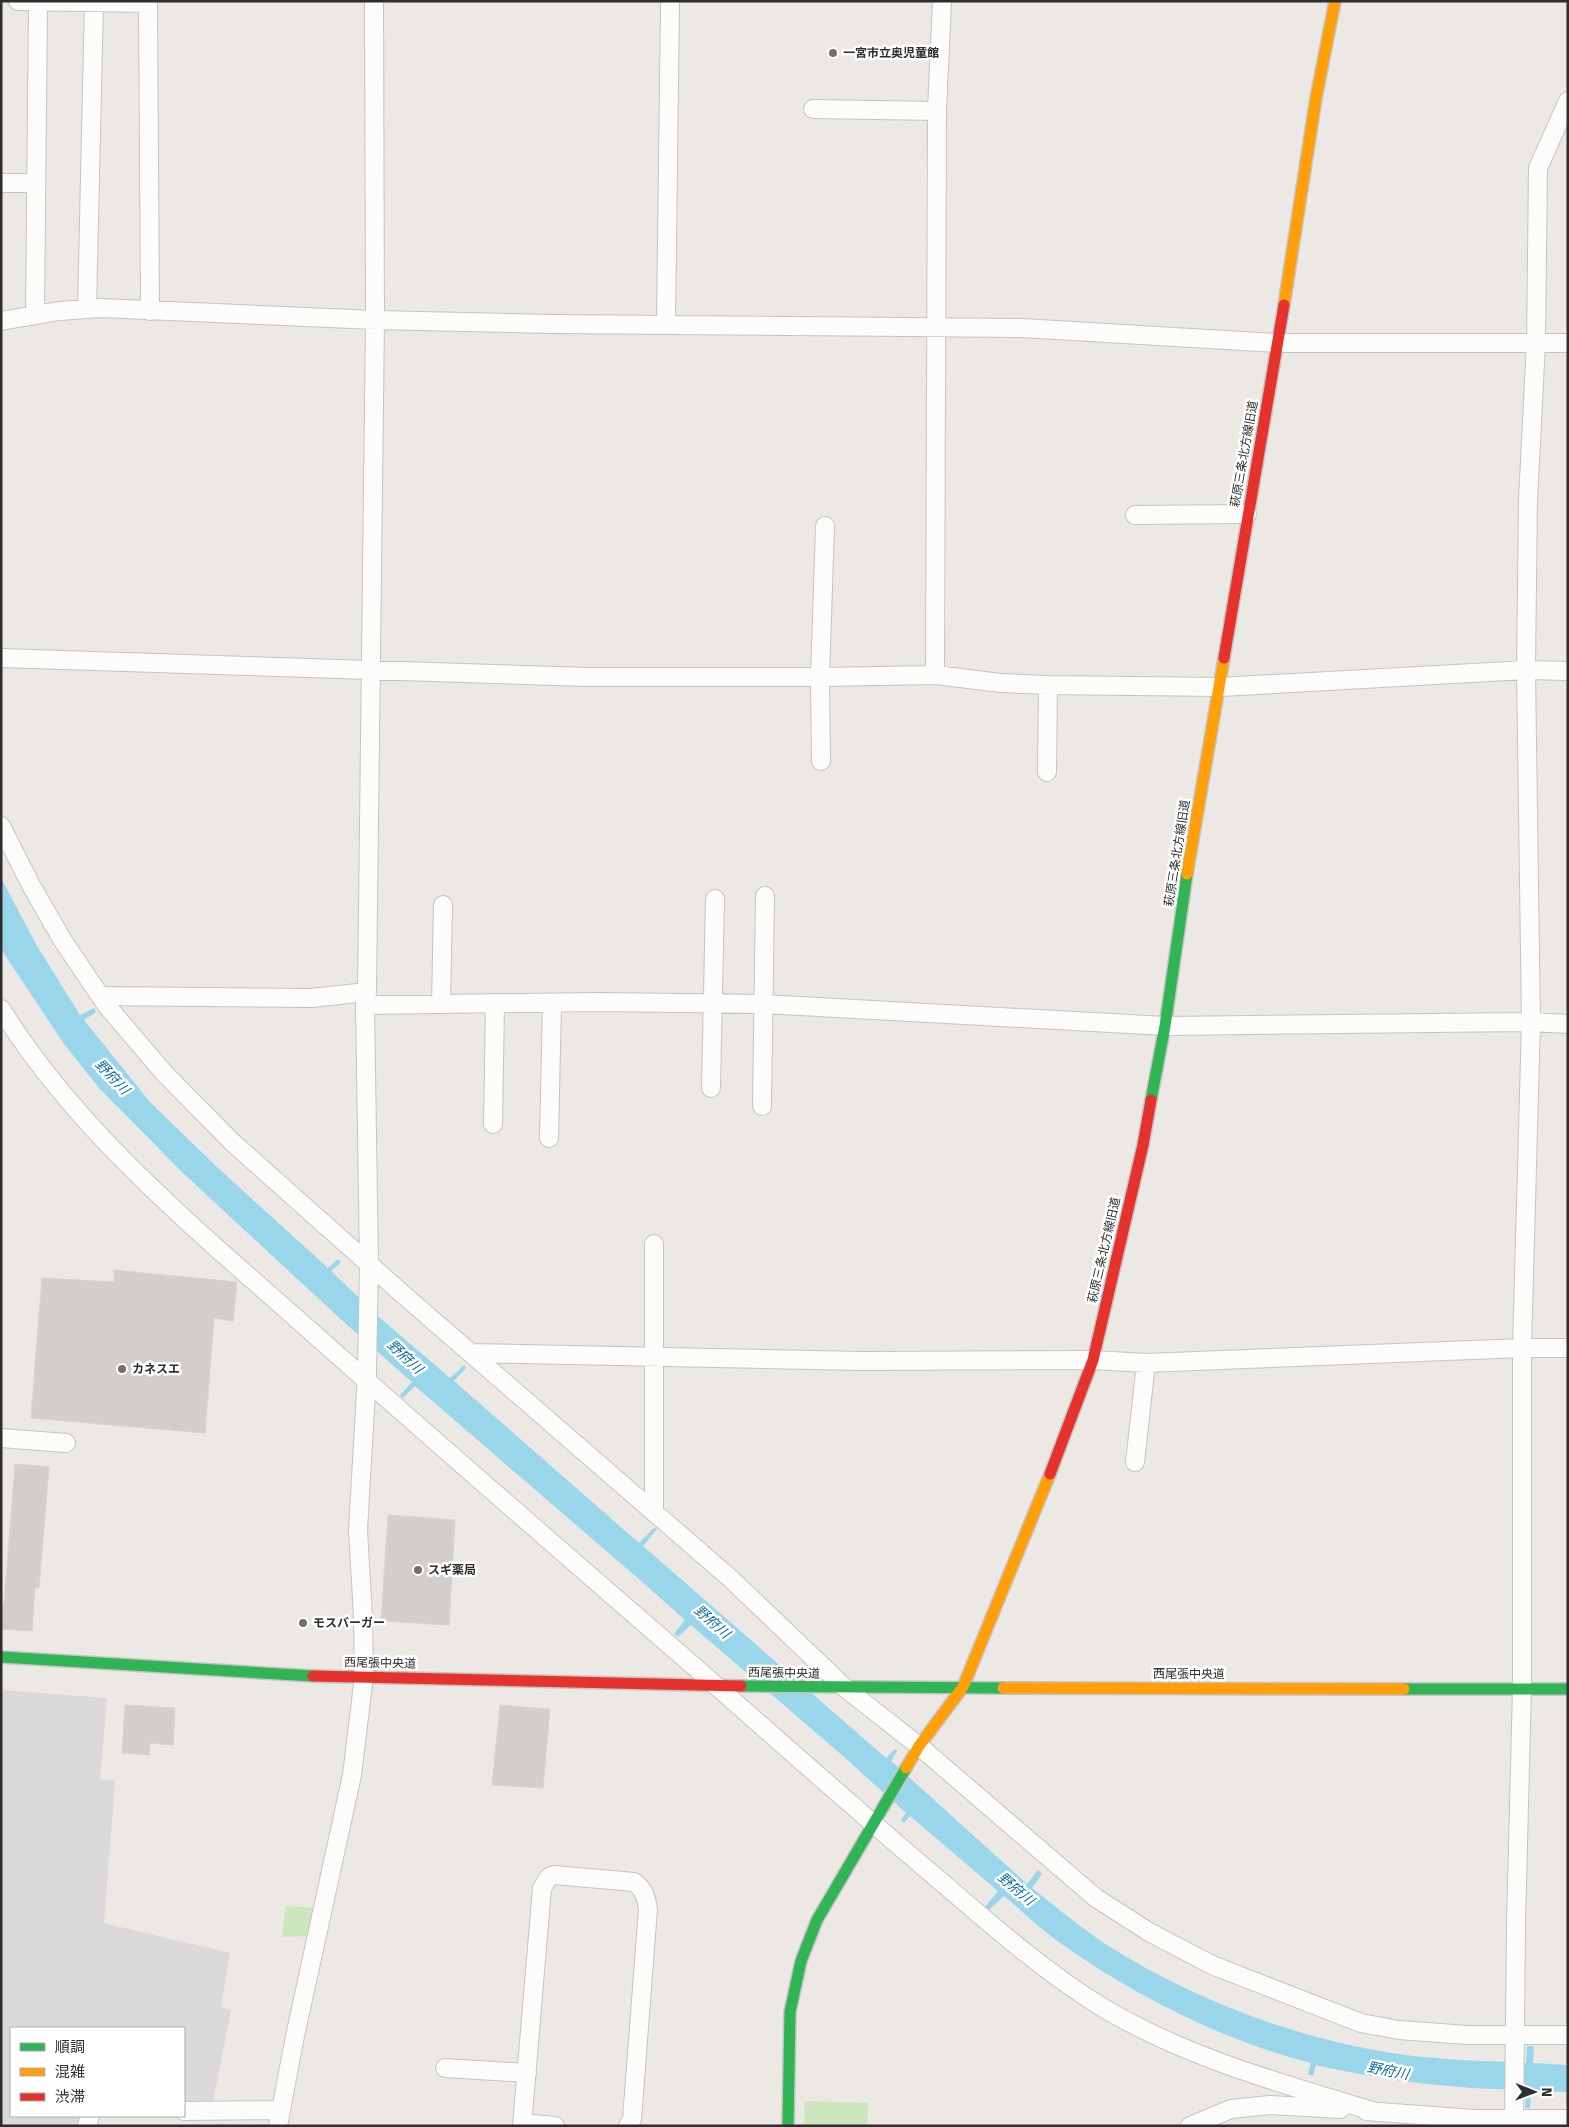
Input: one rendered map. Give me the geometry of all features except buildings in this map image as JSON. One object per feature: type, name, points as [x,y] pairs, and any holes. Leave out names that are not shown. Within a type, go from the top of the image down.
[{"type":"street","points":[[18,1],[148,3],[150,311]]},
{"type":"street","points":[[185,2111],[280,2118],[295,2036],[352,1775],[364,1676],[358,1530],[367,1378],[369,1269],[366,998],[375,320],[374,1]]},
{"type":"street","points":[[666,324],[670,1]]},
{"type":"street","points":[[935,675],[937,111],[942,1]]},
{"type":"street","name":"萩原三条北方線旧道","points":[[788,2126],[790,2012],[801,1961],[817,1920],[917,1748],[963,1687],[1057,1458],[1093,1360],[1143,1144],[1165,1026],[1190,853],[1278,343],[1316,98],[1335,1]]},
{"type":"street","points":[[35,314],[38,2]]},
{"type":"street","points":[[87,309],[94,2]]},
{"type":"street","points":[[1514,2122],[1516,1923],[1522,1688],[1522,1348],[1531,1022],[1526,670],[1528,500],[1536,343],[1538,168],[1568,101]]},
{"type":"street","points":[[813,109],[937,111]]},
{"type":"street","points":[[1,183],[35,183]]},
{"type":"street","points":[[1,321],[35,314],[87,309],[375,320],[1022,328],[1278,343],[1568,343]]},
{"type":"street","points":[[1135,516],[1247,514]]},
{"type":"street","points":[[821,761],[820,677],[825,526]]},
{"type":"street","points":[[1,658],[371,668],[588,677],[935,675],[1001,683],[1048,685],[1220,687],[1526,670],[1568,670]]},
{"type":"street","points":[[1047,772],[1048,685]]},
{"type":"street","points":[[1,826],[32,887],[63,941],[100,996],[165,1074],[232,1142],[369,1269],[471,1353],[731,1579],[845,1688],[1096,1898],[1149,1932],[1212,1965],[1361,2023],[1399,2030],[1467,2035],[1568,2035]]},
{"type":"street","points":[[762,1106],[766,896]]},
{"type":"street","points":[[711,1088],[714,899]]},
{"type":"street","points":[[441,1004],[443,905]]},
{"type":"street","points":[[100,996],[366,998],[441,1004],[764,1004],[1165,1026],[1531,1022],[1568,1024]]},
{"type":"street","points":[[493,1124],[495,1003]]},
{"type":"street","points":[[549,1138],[552,1003]]},
{"type":"street","points":[[1,1009],[16,1032],[96,1132],[156,1192],[208,1240],[716,1685],[1049,1972],[1104,2008],[1164,2038],[1236,2068],[1376,2112]]},
{"type":"street","points":[[654,1244],[654,1512]]},
{"type":"street","points":[[471,1353],[654,1355],[707,1359],[863,1361],[1093,1360],[1146,1363],[1522,1348],[1568,1348]]},
{"type":"street","points":[[1135,1462],[1146,1363]]},
{"type":"street","points":[[1,1438],[66,1443]]},
{"type":"street","name":"西尾張中央道","points":[[1,1657],[304,1676],[845,1688],[1568,1689]]},
{"type":"street","points":[[555,2126],[522,2124],[542,1888],[546,1881],[554,1875],[634,1882],[641,1887],[648,1909],[632,2119],[628,2126]]},
{"type":"street","points":[[445,2068],[527,2073]]},
{"type":"street","points":[[1190,2126],[1231,2109],[1270,2105],[1514,2122],[1568,2119]]},
{"type":"shaded area","points":[[1,1690],[107,1698],[100,1779],[115,1781],[104,1923],[230,1953],[221,2008],[231,2010],[212,2107],[185,2107],[185,2027],[10,2027],[10,2117],[84,2117],[81,2126],[1,2126]]},
{"type":"green space","points":[[286,1906],[317,1908],[309,1936],[282,1937]]},
{"type":"green space","points":[[805,2101],[868,2103],[867,2126],[804,2126]]},
{"type":"water","name":"野府川","points":[[1,878],[37,946],[80,1015],[94,1008],[96,1012],[84,1020],[150,1102],[218,1168],[328,1268],[338,1259],[341,1262],[331,1271],[379,1317],[450,1378],[464,1365],[466,1368],[454,1381],[639,1543],[654,1528],[657,1529],[643,1546],[886,1758],[895,1749],[897,1751],[891,1761],[1027,1884],[1038,1870],[1042,1874],[1032,1888],[1088,1932],[1141,1965],[1213,2001],[1250,2016],[1327,2040],[1366,2049],[1420,2057],[1526,2063],[1527,2046],[1534,2046],[1533,2063],[1568,2065],[1568,2092],[1531,2091],[1530,2108],[1525,2108],[1526,2090],[1420,2083],[1368,2076],[1316,2065],[1313,2076],[1308,2074],[1311,2063],[1244,2042],[1211,2028],[1146,1997],[1115,1979],[1056,1940],[1004,1896],[989,1910],[985,1907],[998,1891],[910,1816],[904,1823],[901,1820],[906,1813],[691,1625],[678,1637],[674,1634],[685,1620],[415,1386],[403,1398],[400,1395],[412,1382],[346,1324],[184,1174],[99,1088],[64,1044],[1,949]]},
{"type":"traffic: fast","points":[[1151,1100],[1165,1026],[1187,874]]},
{"type":"traffic: fast","points":[[1,1657],[313,1676]]},
{"type":"traffic: fast","points":[[741,1686],[1003,1688]]},
{"type":"traffic: fast","points":[[1404,1689],[1568,1689]]},
{"type":"traffic: fast","points":[[788,2126],[790,2012],[801,1961],[817,1920],[906,1768]]},
{"type":"traffic: slow","points":[[1284,305],[1316,98],[1335,1]]},
{"type":"traffic: slow","points":[[1187,874],[1224,658]]},
{"type":"traffic: slow","points":[[906,1768],[919,1746],[963,1687],[1050,1474]]},
{"type":"traffic: slow","points":[[1003,1688],[1404,1689]]},
{"type":"traffic: jam","points":[[1224,658],[1284,305]]},
{"type":"traffic: jam","points":[[1050,1474],[1093,1360],[1143,1145],[1151,1100]]},
{"type":"traffic: jam","points":[[313,1676],[741,1686]]},
{"type":"place","name":"一宮市立奥児童館","points":[[833,53]]},
{"type":"place","name":"カネスエ","points":[[122,1369]]},
{"type":"place","name":"スギ薬局","points":[[418,1570]]},
{"type":"place","name":"モスバーガー","points":[[303,1623]]}]
